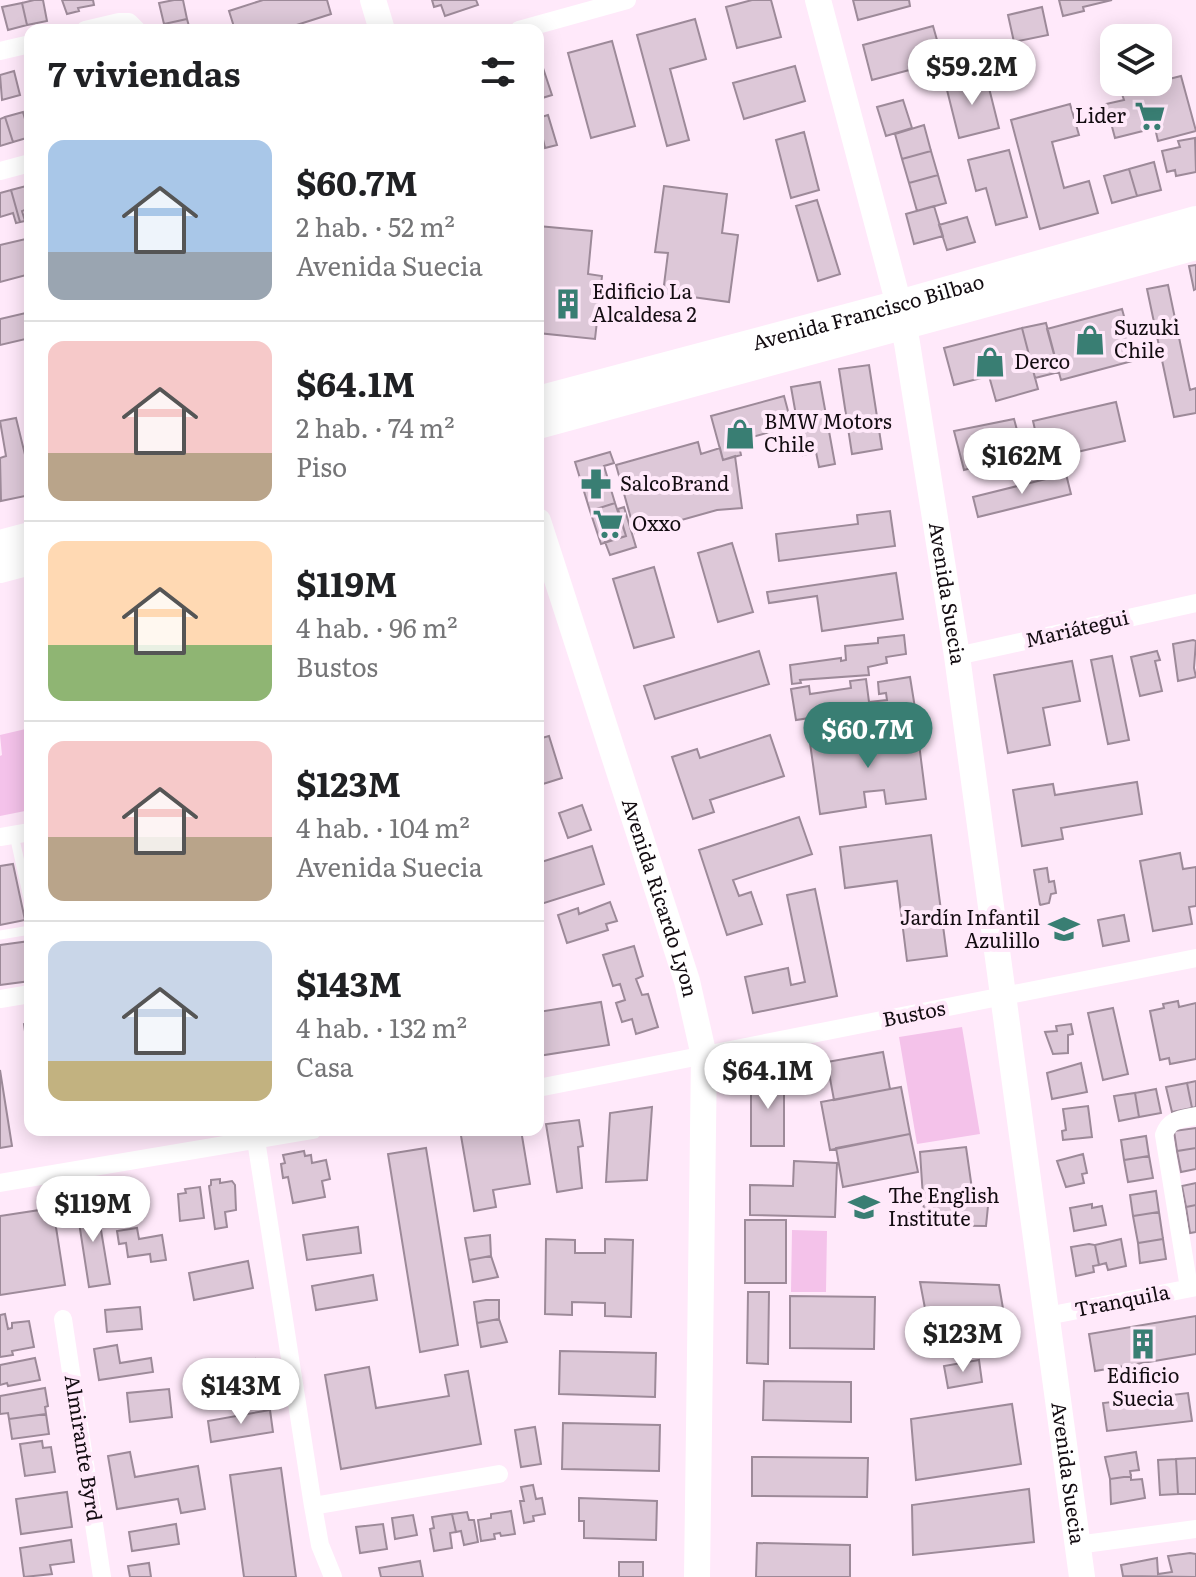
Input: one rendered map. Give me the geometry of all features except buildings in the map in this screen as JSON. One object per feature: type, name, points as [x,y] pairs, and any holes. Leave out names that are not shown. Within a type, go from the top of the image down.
[{"type":"main road","name":"Avenida Francisco Bilbao","points":[[544,422],[902,315],[1196,221]]},
{"type":"main road","name":"Avenida Francisco Bilbao","points":[[544,400],[1196,245]]},
{"type":"main road","points":[[0,545],[24,539]]},
{"type":"main road","points":[[0,568],[24,562]]},
{"type":"street","points":[[373,0],[380,24]]},
{"type":"street","points":[[541,24],[627,0]]},
{"type":"street","name":"Avenida Suecia","points":[[818,0],[902,315],[957,656],[1082,1577]]},
{"type":"street","points":[[110,24],[131,24]]},
{"type":"street","points":[[0,51],[24,45]]},
{"type":"street","points":[[0,171],[24,165]]},
{"type":"street","name":"Avenida Ricardo Lyon","points":[[544,540],[687,981],[704,1056],[697,1577]]},
{"type":"street","name":"Mariátegui","points":[[957,656],[1196,603]]},
{"type":"street","name":"Bustos","points":[[544,1087],[1196,958]]},
{"type":"street","points":[[0,999],[24,995]]},
{"type":"street","points":[[1193,1288],[1164,1135],[1167,1126],[1173,1122],[1196,1116]]},
{"type":"street","points":[[0,1183],[279,1136]]},
{"type":"street","points":[[256,1140],[313,1506],[320,1545],[333,1577]]},
{"type":"street","name":"Tranquila","points":[[1047,1316],[1193,1288]]},
{"type":"street","name":"Almirante Byrd","points":[[63,1319],[102,1577]]},
{"type":"street","points":[[313,1506],[499,1474]]},
{"type":"street","points":[[1077,1545],[1196,1529]]},
{"type":"lane","points":[[15,835],[24,878]]},
{"type":"lane","points":[[0,935],[24,931]]},
{"type":"shaded area","points":[[24,729],[24,811],[0,816],[2,755],[0,735]]},
{"type":"shaded area","points":[[962,1027],[980,1134],[917,1144],[899,1037]]},
{"type":"shaded area","points":[[792,1230],[827,1231],[826,1292],[791,1292]]},
{"type":"place","name":"Lider","points":[[1150,116]]},
{"type":"place","name":"Edificio La Alcaldesa 2","points":[[568,304]]},
{"type":"place","name":"Suzuki Chile","points":[[1090,340]]},
{"type":"place","name":"Derco","points":[[990,362]]},
{"type":"place","name":"BMW Motors Chile","points":[[740,434]]},
{"type":"place","name":"SalcoBrand","points":[[596,484]]},
{"type":"place","name":"Oxxo","points":[[608,524]]},
{"type":"place","name":"Jardín Infantil Azulillo","points":[[1064,929]]},
{"type":"place","name":"The English Institute","points":[[864,1207]]},
{"type":"place","name":"Edificio Suecia","points":[[1143,1344]]}]
